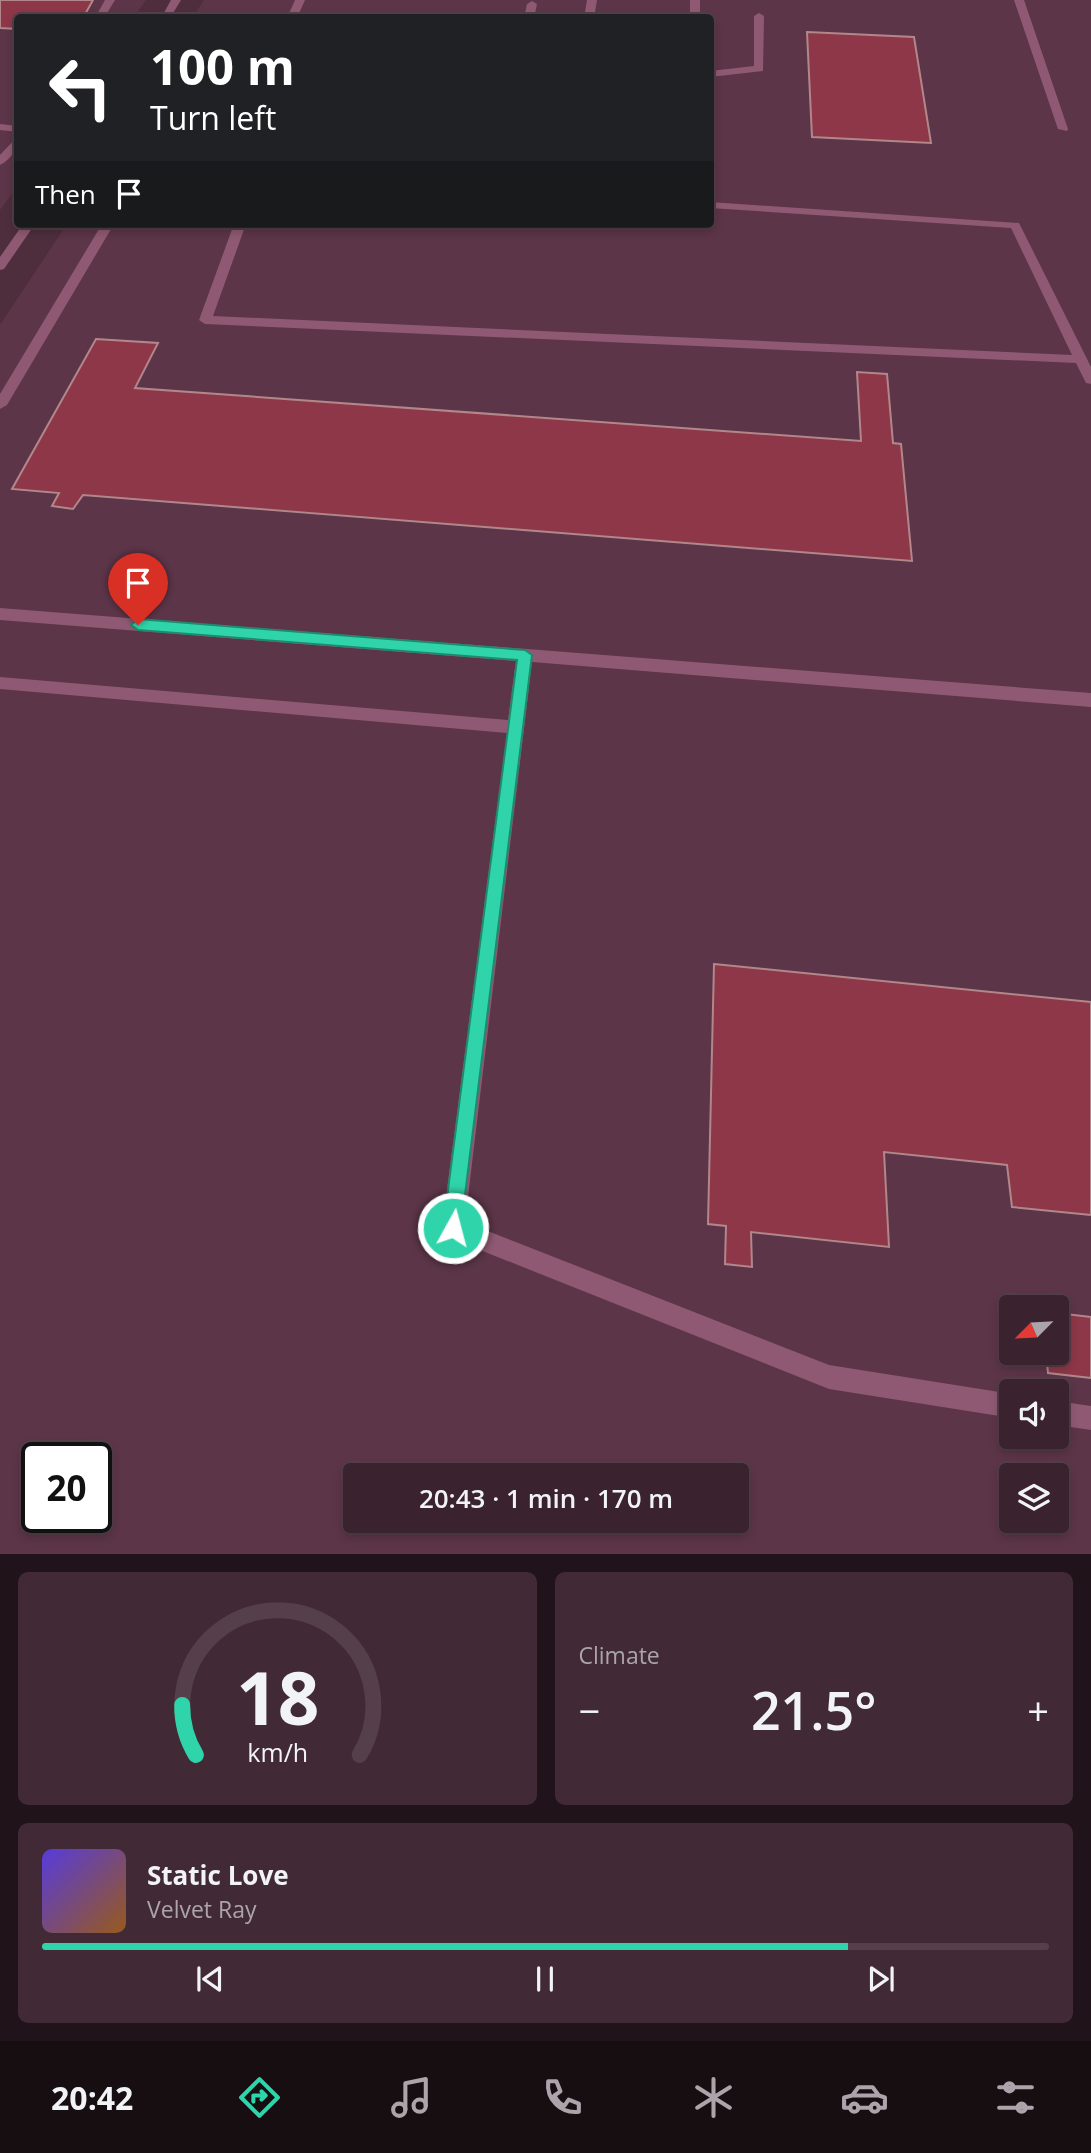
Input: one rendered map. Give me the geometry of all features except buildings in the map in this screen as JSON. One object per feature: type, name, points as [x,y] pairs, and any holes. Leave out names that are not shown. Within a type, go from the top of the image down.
[{"type":"street","points":[[1019,0],[1063,129]]},
{"type":"street","points":[[530,14],[533,4]]},
{"type":"street","points":[[714,74],[759,69],[759,16]]},
{"type":"street","points":[[0,162],[14,144]]},
{"type":"street","points":[[714,205],[1015,225],[1091,380]]},
{"type":"street","points":[[0,266],[26,228]]},
{"type":"street","points":[[0,405],[106,228]]},
{"type":"street","points":[[239,228],[205,320],[1081,359]]},
{"type":"street","points":[[0,614],[1091,700]]},
{"type":"street","points":[[525,655],[453,1228],[829,1377],[999,1404]]},
{"type":"street","points":[[0,683],[516,727]]},
{"type":"street","points":[[1069,1415],[1091,1419]]},
{"type":"shaded area","points":[[0,0],[146,0],[136,14],[14,14],[14,191],[0,210]]},
{"type":"shaded area","points":[[204,0],[1091,0],[1091,1554],[0,1554],[0,325],[64,228],[714,228],[714,14],[195,14]]},
{"type":"route","points":[[138,625],[525,655],[453,1228]]}]
